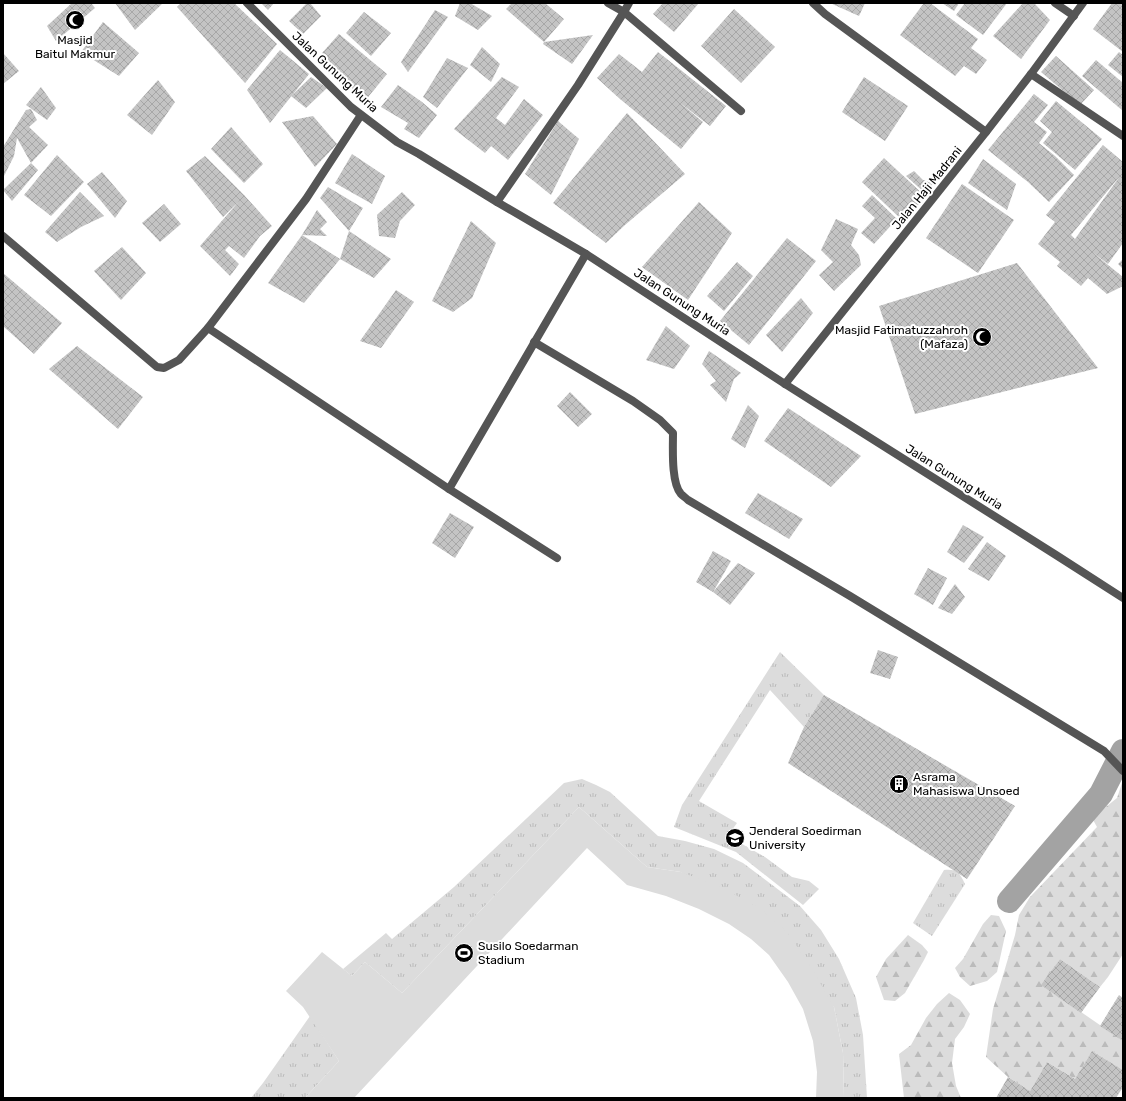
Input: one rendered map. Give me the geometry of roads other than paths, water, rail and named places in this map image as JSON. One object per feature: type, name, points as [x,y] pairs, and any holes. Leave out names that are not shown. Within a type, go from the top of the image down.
[{"type":"street","name":"Jalan Gunung Muria","points":[[247,3],[351,107],[397,142],[586,254],[785,384],[1123,598]]},
{"type":"street","points":[[608,3],[624,12],[741,111]]},
{"type":"street","points":[[497,202],[578,84],[629,3]]},
{"type":"street","points":[[813,3],[825,14],[986,132]]},
{"type":"street","points":[[1055,3],[1074,16]]},
{"type":"street","name":"Jalan Haji Madrani","points":[[785,384],[986,132],[1083,3]]},
{"type":"street","points":[[1031,74],[1123,136]]},
{"type":"street","points":[[3,236],[157,367],[164,368],[179,360],[208,328],[306,199],[361,115]]},
{"type":"street","points":[[449,489],[586,254]]},
{"type":"street","points":[[208,328],[449,489],[557,558]]},
{"type":"street","points":[[534,342],[634,401],[660,420],[673,433],[674,477],[680,493],[688,500],[850,596],[1104,751],[1123,771]]},
{"type":"waterway","points":[[1009,901],[1101,794],[1123,751]]},
{"type":"place","name":"Masjid Baitul Makmur","points":[[75,20]]},
{"type":"place","name":"Masjid Fatimatuzzahroh (Mafaza)","points":[[982,337]]},
{"type":"place","name":"Asrama Mahasiswa Unsoed","points":[[899,784]]},
{"type":"place","name":"Jenderal Soedirman University","points":[[735,838]]},
{"type":"place","name":"Susilo Soedarman Stadium","points":[[464,953]]}]
